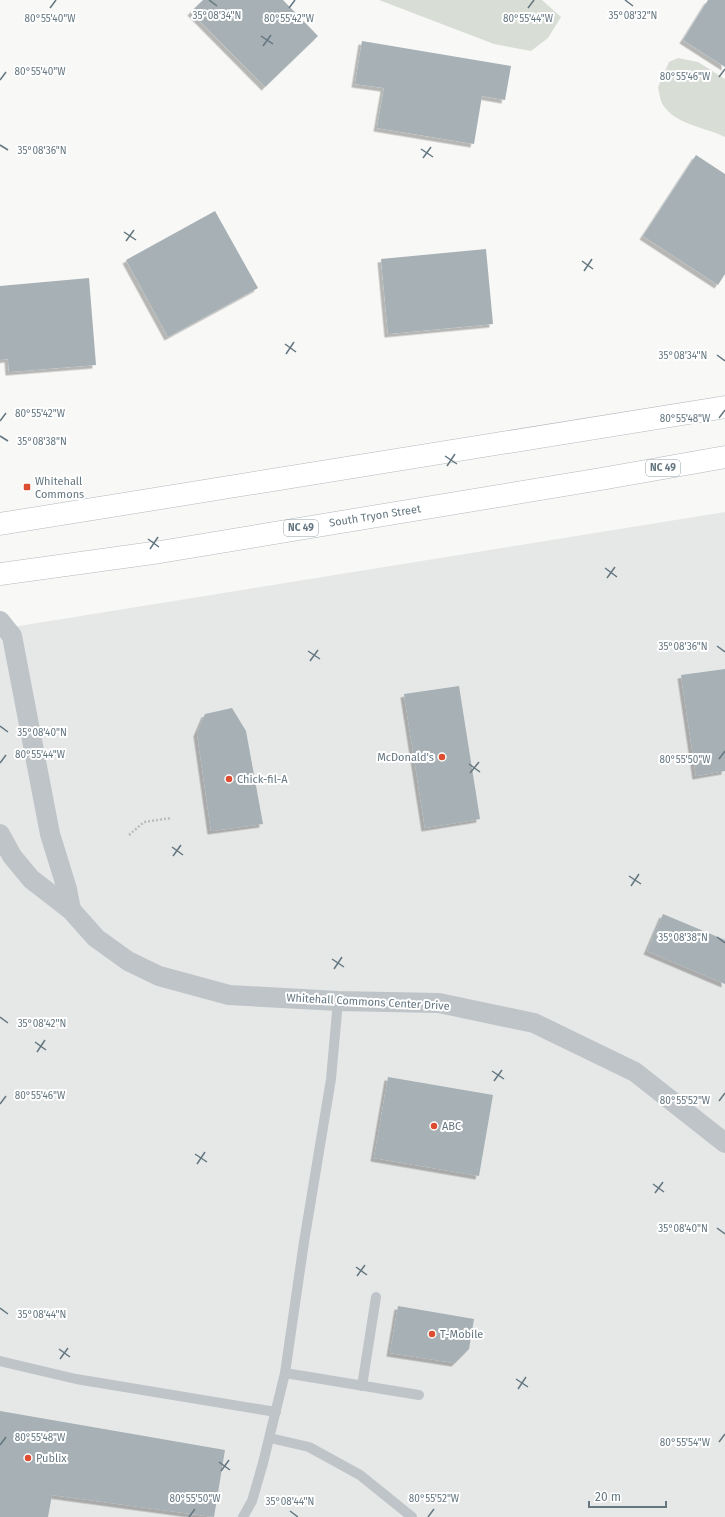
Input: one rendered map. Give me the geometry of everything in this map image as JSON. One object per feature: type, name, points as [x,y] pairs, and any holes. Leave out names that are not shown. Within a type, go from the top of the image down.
[{"type":"main road","points":[[0,524],[725,407]]},
{"type":"main road","name":"South Tryon Street","points":[[0,574],[160,552],[725,457]]},
{"type":"street","points":[[0,621],[12,636],[50,834],[67,889],[71,910]]},
{"type":"street","name":"Whitehall Commons Center Drive","points":[[0,834],[12,856],[31,879],[71,910],[96,938],[128,961],[159,976],[229,995],[338,1001],[439,1004],[534,1024],[635,1072],[725,1143]]},
{"type":"lane","points":[[244,1517],[252,1501],[270,1438],[284,1373],[331,1079],[338,1001]]},
{"type":"lane","points":[[362,1386],[376,1297]]},
{"type":"lane","points":[[0,1361],[76,1379],[276,1412]]},
{"type":"lane","points":[[284,1373],[419,1395]]},
{"type":"lane","points":[[270,1438],[309,1447],[354,1471],[412,1517]]},
{"type":"path","points":[[129,835],[144,822],[171,818]]},
{"type":"shaded area","points":[[379,0],[542,0],[561,17],[548,38],[531,51],[494,44]]},
{"type":"shaded area","points":[[678,58],[698,62],[725,79],[725,137],[691,125],[675,117],[663,105],[658,87],[669,62]]},
{"type":"shaded area","points":[[725,512],[725,1517],[0,1517],[0,629]]},
{"type":"building","points":[[203,0],[283,0],[318,36],[265,87],[191,12]]},
{"type":"building","points":[[708,0],[725,0],[725,67],[683,40]]},
{"type":"building","points":[[362,41],[511,66],[505,100],[482,96],[474,144],[377,128],[384,88],[355,84]]},
{"type":"building","points":[[696,155],[725,174],[725,274],[718,285],[643,236]]},
{"type":"building","points":[[215,211],[258,288],[168,337],[126,260]]},
{"type":"building","points":[[486,249],[493,324],[388,334],[381,259]]},
{"type":"building","points":[[89,278],[96,365],[9,372],[8,359],[0,360],[0,286]]},
{"type":"building","points":[[725,669],[725,771],[696,776],[681,675]]},
{"type":"building","name":"McDonald's","points":[[459,686],[480,819],[425,828],[404,694]]},
{"type":"building","name":"Chick-fil-A","points":[[232,708],[246,731],[263,824],[211,831],[197,733],[205,714]]},
{"type":"building","points":[[663,914],[725,940],[725,984],[647,951]]},
{"type":"building","name":"ABC","points":[[388,1077],[493,1095],[479,1176],[374,1158]]},
{"type":"building","name":"T-Mobile","points":[[398,1306],[474,1319],[469,1349],[455,1363],[390,1353]]},
{"type":"building","points":[[0,1411],[225,1450],[214,1517],[52,1495],[48,1517],[0,1517]]},
{"type":"place","name":"Whitehall Commons","points":[[27,487]]},
{"type":"place","name":"McDonald's","points":[[442,757]]},
{"type":"place","name":"Chick-fil-A","points":[[229,779]]},
{"type":"place","name":"ABC","points":[[434,1126]]},
{"type":"place","name":"T-Mobile","points":[[432,1334]]},
{"type":"place","name":"Publix","points":[[28,1458]]}]
